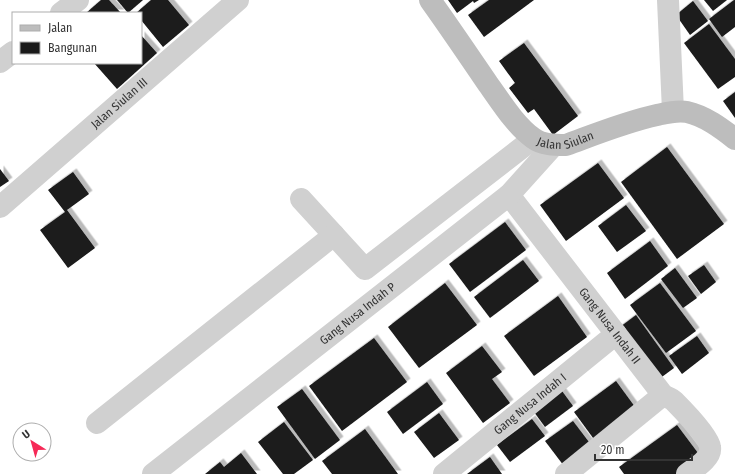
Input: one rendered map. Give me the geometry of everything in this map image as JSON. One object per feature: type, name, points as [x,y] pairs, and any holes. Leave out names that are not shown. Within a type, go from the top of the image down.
[{"type":"street","points":[[63,12],[78,0]]},
{"type":"street","name":"Jalan Siulan","points":[[430,0],[500,101],[534,139],[554,145],[566,145],[634,120],[673,112],[686,112],[697,115],[721,128],[735,139]]},
{"type":"street","points":[[668,0],[673,112]]},
{"type":"street","name":"Jalan Siulan III","points":[[0,207],[228,3]]},
{"type":"street","points":[[0,62],[12,53]]},
{"type":"street","points":[[301,199],[365,269],[534,139]]},
{"type":"street","name":"Gang Nusa Indah P","points":[[153,474],[509,195],[554,145]]},
{"type":"street","name":"Gang Nusa Indah II","points":[[509,195],[662,395],[672,400],[699,428],[710,446],[709,454],[687,474]]},
{"type":"street","points":[[97,423],[334,235]]},
{"type":"street","name":"Gang Nusa Indah I","points":[[444,474],[616,334]]},
{"type":"street","points":[[566,474],[662,395]]},
{"type":"building","points":[[101,0],[109,0],[120,12],[87,12]]},
{"type":"building","points":[[117,0],[143,0],[129,12],[127,12]]},
{"type":"building","points":[[151,0],[168,0],[189,25],[163,47],[142,21],[142,12],[137,12]]},
{"type":"building","points":[[448,0],[479,0],[474,3],[473,1],[457,13]]},
{"type":"building","points":[[489,0],[534,0],[484,37],[468,15]]},
{"type":"building","points":[[704,0],[727,0],[713,11]]},
{"type":"building","points":[[734,0],[735,27],[722,37],[709,19]]},
{"type":"building","points":[[693,1],[708,21],[690,35],[676,15]]},
{"type":"building","points":[[709,24],[735,59],[735,77],[718,89],[684,43]]},
{"type":"building","points":[[142,36],[157,53],[117,89],[95,64],[142,64]]},
{"type":"building","points":[[524,43],[578,116],[553,135],[534,109],[528,113],[509,88],[515,83],[499,61]]},
{"type":"building","points":[[735,92],[735,118],[723,101]]},
{"type":"building","points":[[667,147],[724,224],[677,259],[621,182]]},
{"type":"building","points":[[598,163],[624,198],[566,241],[540,205]]},
{"type":"building","points":[[0,169],[9,181],[0,187]]},
{"type":"building","points":[[73,172],[89,194],[67,210],[95,248],[68,268],[40,230],[65,212],[48,190]]},
{"type":"building","points":[[626,205],[646,231],[617,252],[598,226]]},
{"type":"building","points":[[505,222],[526,250],[470,292],[449,264]]},
{"type":"building","points":[[650,241],[668,266],[625,299],[607,273]]},
{"type":"building","points":[[523,260],[539,281],[490,318],[474,297]]},
{"type":"building","points":[[704,265],[716,282],[701,294],[688,276]]},
{"type":"building","points":[[675,268],[697,298],[683,308],[661,279]]},
{"type":"building","points":[[445,283],[477,325],[419,368],[388,327]]},
{"type":"building","points":[[660,283],[696,331],[666,353],[630,305]]},
{"type":"building","points":[[558,296],[587,337],[534,376],[504,336]]},
{"type":"building","points":[[636,315],[674,368],[655,382],[616,330]]},
{"type":"building","points":[[697,336],[709,353],[682,374],[669,356]]},
{"type":"building","points":[[374,338],[407,382],[342,431],[309,386]]},
{"type":"building","points":[[482,346],[502,372],[492,379],[510,403],[483,423],[446,373]]},
{"type":"building","points":[[616,381],[638,411],[596,442],[574,412]]},
{"type":"building","points":[[427,382],[443,404],[403,434],[387,412]]},
{"type":"building","points":[[302,389],[340,440],[315,459],[277,407]]},
{"type":"building","points":[[562,391],[573,406],[545,427],[534,412]]},
{"type":"building","points":[[439,413],[459,440],[434,458],[414,432]]},
{"type":"building","points":[[532,419],[545,436],[510,462],[497,445]]},
{"type":"building","points":[[573,421],[595,450],[567,470],[545,441]]},
{"type":"building","points":[[284,422],[313,460],[294,474],[283,474],[258,442]]},
{"type":"building","points":[[677,425],[701,457],[679,474],[624,474],[619,467]]},
{"type":"building","points":[[365,429],[398,474],[332,474],[322,461]]},
{"type":"building","points":[[241,453],[257,474],[205,474],[220,462],[224,467]]},
{"type":"building","points":[[490,457],[502,474],[467,474]]}]
